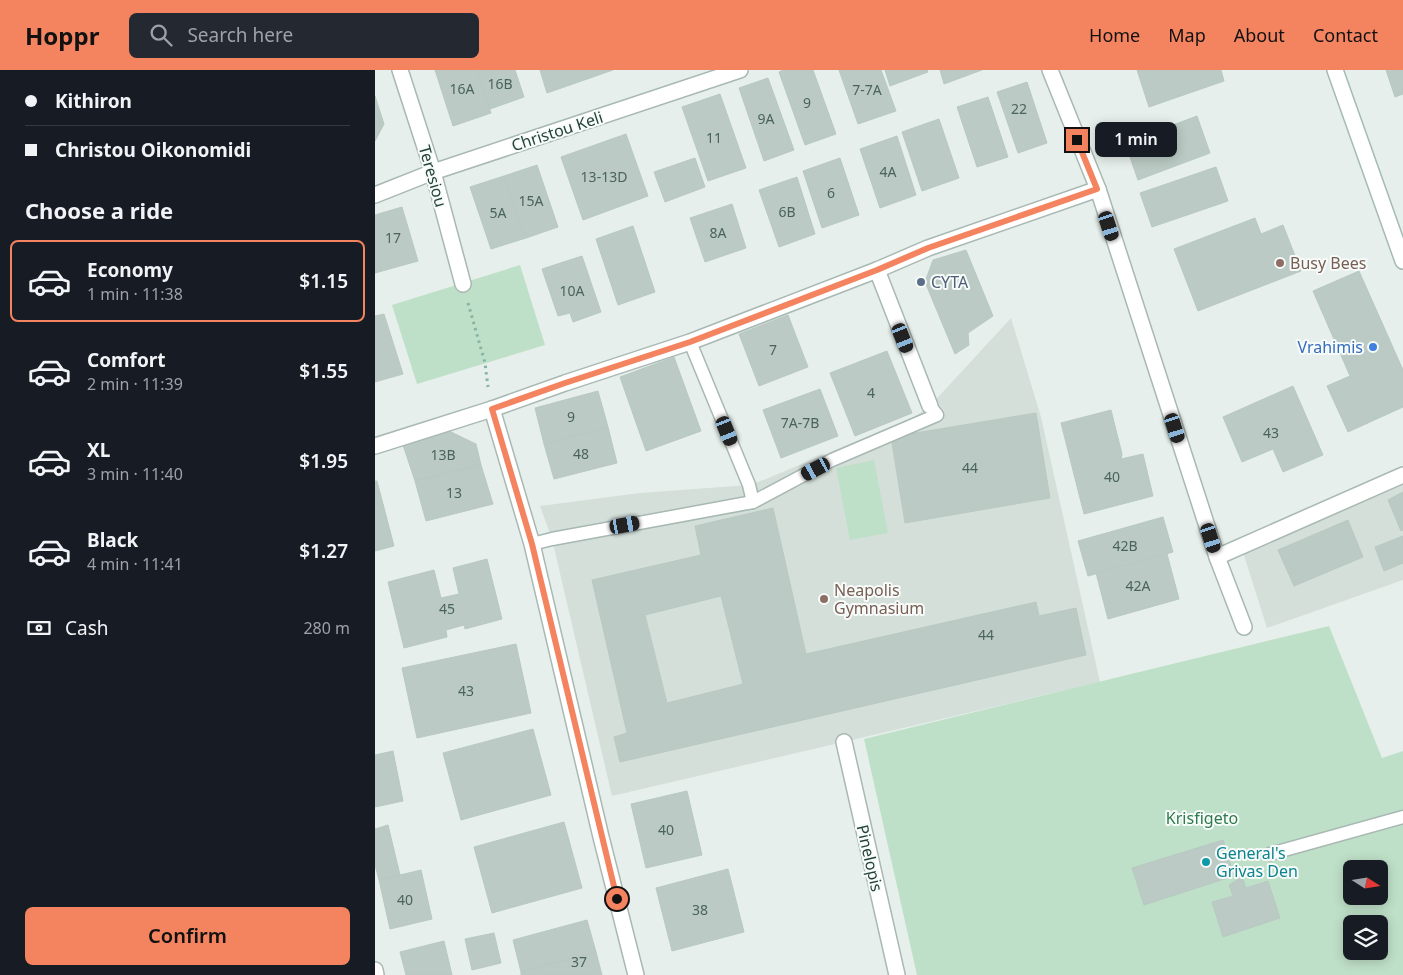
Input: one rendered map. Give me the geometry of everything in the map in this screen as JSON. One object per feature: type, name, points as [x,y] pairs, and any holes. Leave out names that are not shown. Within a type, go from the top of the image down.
[{"type":"street","name":"Teresiou","points":[[400,70],[433,172],[463,284]]},
{"type":"street","name":"Christou Keli","points":[[375,194],[433,172],[740,70]]},
{"type":"street","points":[[1050,70],[1097,189],[1217,557],[1244,627]]},
{"type":"street","points":[[1335,70],[1402,257]]},
{"type":"street","points":[[375,446],[492,409],[690,342],[877,270],[928,248],[1097,189]]},
{"type":"street","points":[[877,270],[930,406]]},
{"type":"street","points":[[492,409],[532,544],[601,838],[637,975]]},
{"type":"street","points":[[1217,557],[1403,476]]},
{"type":"street","name":"Pinelopis","points":[[844,742],[897,975]]},
{"type":"street","points":[[375,970],[376,975]]},
{"type":"lane","points":[[690,342],[749,485],[753,502]]},
{"type":"lane","points":[[532,544],[753,502],[832,460],[937,415],[930,406]]},
{"type":"lane","points":[[1269,854],[1403,816]]},
{"type":"path","points":[[463,284],[485,363]]},
{"type":"shaded area","name":"Neapolis Gymnasium","points":[[1011,318],[1041,417],[1100,682],[612,796],[552,539],[540,506],[640,493],[749,485],[766,479],[914,417],[930,406]]},
{"type":"shaded area","points":[[1403,478],[1403,580],[1267,628],[1241,546]]},
{"type":"green space","points":[[520,265],[545,345],[417,384],[392,305]]},
{"type":"green space","points":[[874,460],[888,533],[850,540],[836,468]]},
{"type":"green space","name":"Krisfigeto","points":[[1329,626],[1382,758],[1403,751],[1403,975],[917,975],[864,739]]},
{"type":"building","points":[[435,70],[477,70],[491,113],[453,126]]},
{"type":"building","points":[[477,70],[515,70],[524,97],[490,109]]},
{"type":"building","points":[[540,70],[613,70],[547,93]]},
{"type":"building","points":[[783,70],[813,70],[836,134],[805,145],[779,72]]},
{"type":"building","points":[[839,70],[881,70],[896,111],[858,124]]},
{"type":"building","points":[[885,70],[927,70],[928,72],[890,86]]},
{"type":"building","points":[[940,70],[982,70],[944,84]]},
{"type":"building","points":[[1137,70],[1221,70],[1224,81],[1149,107]]},
{"type":"building","points":[[1386,70],[1403,70],[1403,94],[1395,97]]},
{"type":"building","points":[[768,78],[794,150],[764,161],[739,88]]},
{"type":"building","points":[[1027,82],[1047,143],[1018,153],[997,92]]},
{"type":"building","points":[[720,94],[746,168],[708,181],[682,107]]},
{"type":"building","points":[[375,96],[384,124],[375,141]]},
{"type":"building","points":[[988,97],[1008,157],[977,167],[957,107]]},
{"type":"building","points":[[1197,116],[1210,153],[1138,180],[1125,143]]},
{"type":"building","points":[[939,119],[959,178],[922,191],[902,132]]},
{"type":"building","points":[[626,134],[648,196],[583,220],[561,157]]},
{"type":"building","points":[[897,136],[916,195],[880,208],[860,149]]},
{"type":"building","points":[[695,158],[705,187],[665,202],[654,172]]},
{"type":"building","points":[[840,158],[859,215],[822,228],[803,171]]},
{"type":"building","points":[[537,165],[558,227],[526,238],[504,176]]},
{"type":"building","points":[[1216,167],[1228,201],[1152,227],[1140,193]]},
{"type":"building","points":[[504,176],[526,238],[491,249],[470,187]]},
{"type":"building","points":[[797,177],[815,234],[779,247],[759,190]]},
{"type":"building","points":[[732,204],[746,248],[705,262],[690,218]]},
{"type":"building","points":[[402,207],[418,261],[375,273],[375,215]]},
{"type":"building","points":[[1255,218],[1261,234],[1283,225],[1301,271],[1198,311],[1174,249]]},
{"type":"building","points":[[633,226],[655,292],[618,305],[596,239]]},
{"type":"building","points":[[966,250],[993,316],[968,333],[969,345],[955,354],[925,282],[933,260]]},
{"type":"building","points":[[582,256],[601,312],[573,322],[570,313],[558,316],[542,269]]},
{"type":"building","points":[[1359,271],[1403,370],[1403,407],[1348,432],[1327,386],[1350,376],[1313,291]]},
{"type":"building","points":[[384,314],[403,374],[375,382],[375,316]]},
{"type":"building","points":[[788,315],[808,367],[759,386],[739,334]]},
{"type":"building","points":[[887,351],[912,413],[855,436],[830,373]]},
{"type":"building","points":[[674,357],[701,431],[646,451],[620,377]]},
{"type":"building","points":[[1293,386],[1323,455],[1283,472],[1273,449],[1242,462],[1223,417]]},
{"type":"building","points":[[820,389],[838,436],[781,458],[763,410]]},
{"type":"building","points":[[598,391],[608,427],[544,444],[535,408]]},
{"type":"building","points":[[1111,410],[1122,454],[1121,459],[1143,454],[1153,496],[1084,514],[1061,423]]},
{"type":"building","points":[[1036,413],[1050,498],[905,523],[891,437]]},
{"type":"building","points":[[608,427],[617,463],[554,479],[544,444]]},
{"type":"building","points":[[449,431],[476,444],[481,465],[415,481],[402,442]]},
{"type":"building","points":[[481,465],[493,504],[426,521],[415,481]]},
{"type":"building","points":[[375,481],[377,481],[394,546],[375,551]]},
{"type":"building","points":[[1403,492],[1403,530],[1401,531],[1388,500]]},
{"type":"building","points":[[773,508],[806,654],[1036,602],[1039,616],[1076,608],[1086,655],[620,762],[614,737],[627,733],[592,580],[701,555],[695,526]],"holes":[[[721,596],[743,684],[667,703],[645,615]]]},
{"type":"building","points":[[1163,517],[1173,552],[1088,576],[1078,541]]},
{"type":"building","points":[[1348,520],[1363,557],[1294,586],[1278,550]]},
{"type":"building","points":[[1403,536],[1403,563],[1384,571],[1375,547]]},
{"type":"building","points":[[1167,554],[1179,599],[1108,619],[1096,573]]},
{"type":"building","points":[[487,559],[502,619],[465,629],[464,625],[446,630],[447,637],[404,648],[388,582],[434,570],[441,598],[459,594],[453,568]]},
{"type":"building","points":[[516,644],[531,713],[417,738],[402,668]]},
{"type":"building","points":[[533,729],[551,795],[461,820],[443,753]]},
{"type":"building","points":[[393,751],[403,801],[375,807],[375,755]]},
{"type":"building","points":[[687,791],[702,855],[646,868],[631,804]]},
{"type":"building","points":[[564,822],[582,888],[492,913],[474,847]]},
{"type":"building","points":[[388,825],[400,875],[379,880],[375,865],[375,829]]},
{"type":"building","points":[[1223,840],[1234,876],[1144,905],[1132,868]]},
{"type":"building","points":[[728,869],[744,932],[672,951],[656,888]]},
{"type":"building","points":[[421,870],[432,919],[390,929],[379,880]]},
{"type":"building","points":[[1242,877],[1246,888],[1268,881],[1280,918],[1223,937],[1212,902],[1233,896],[1229,885]]},
{"type":"building","points":[[587,920],[596,952],[521,972],[513,940]]},
{"type":"building","points":[[494,933],[501,963],[472,970],[465,939]]},
{"type":"building","points":[[444,941],[452,975],[406,975],[400,952]]},
{"type":"building","points":[[596,952],[602,975],[521,975],[521,972]]},
{"type":"place","name":"Busy Bees","points":[[1280,263]]},
{"type":"place","name":"CYTA","points":[[921,282]]},
{"type":"place","name":"Vrahimis","points":[[1373,347]]},
{"type":"place","name":"Neapolis Gymnasium","points":[[824,599]]},
{"type":"place","name":"General's Grivas Den","points":[[1206,862]]},
{"type":"route","points":[[617,899],[532,544],[492,409],[690,342],[877,270],[928,248],[1097,189],[1077,140]]}]
